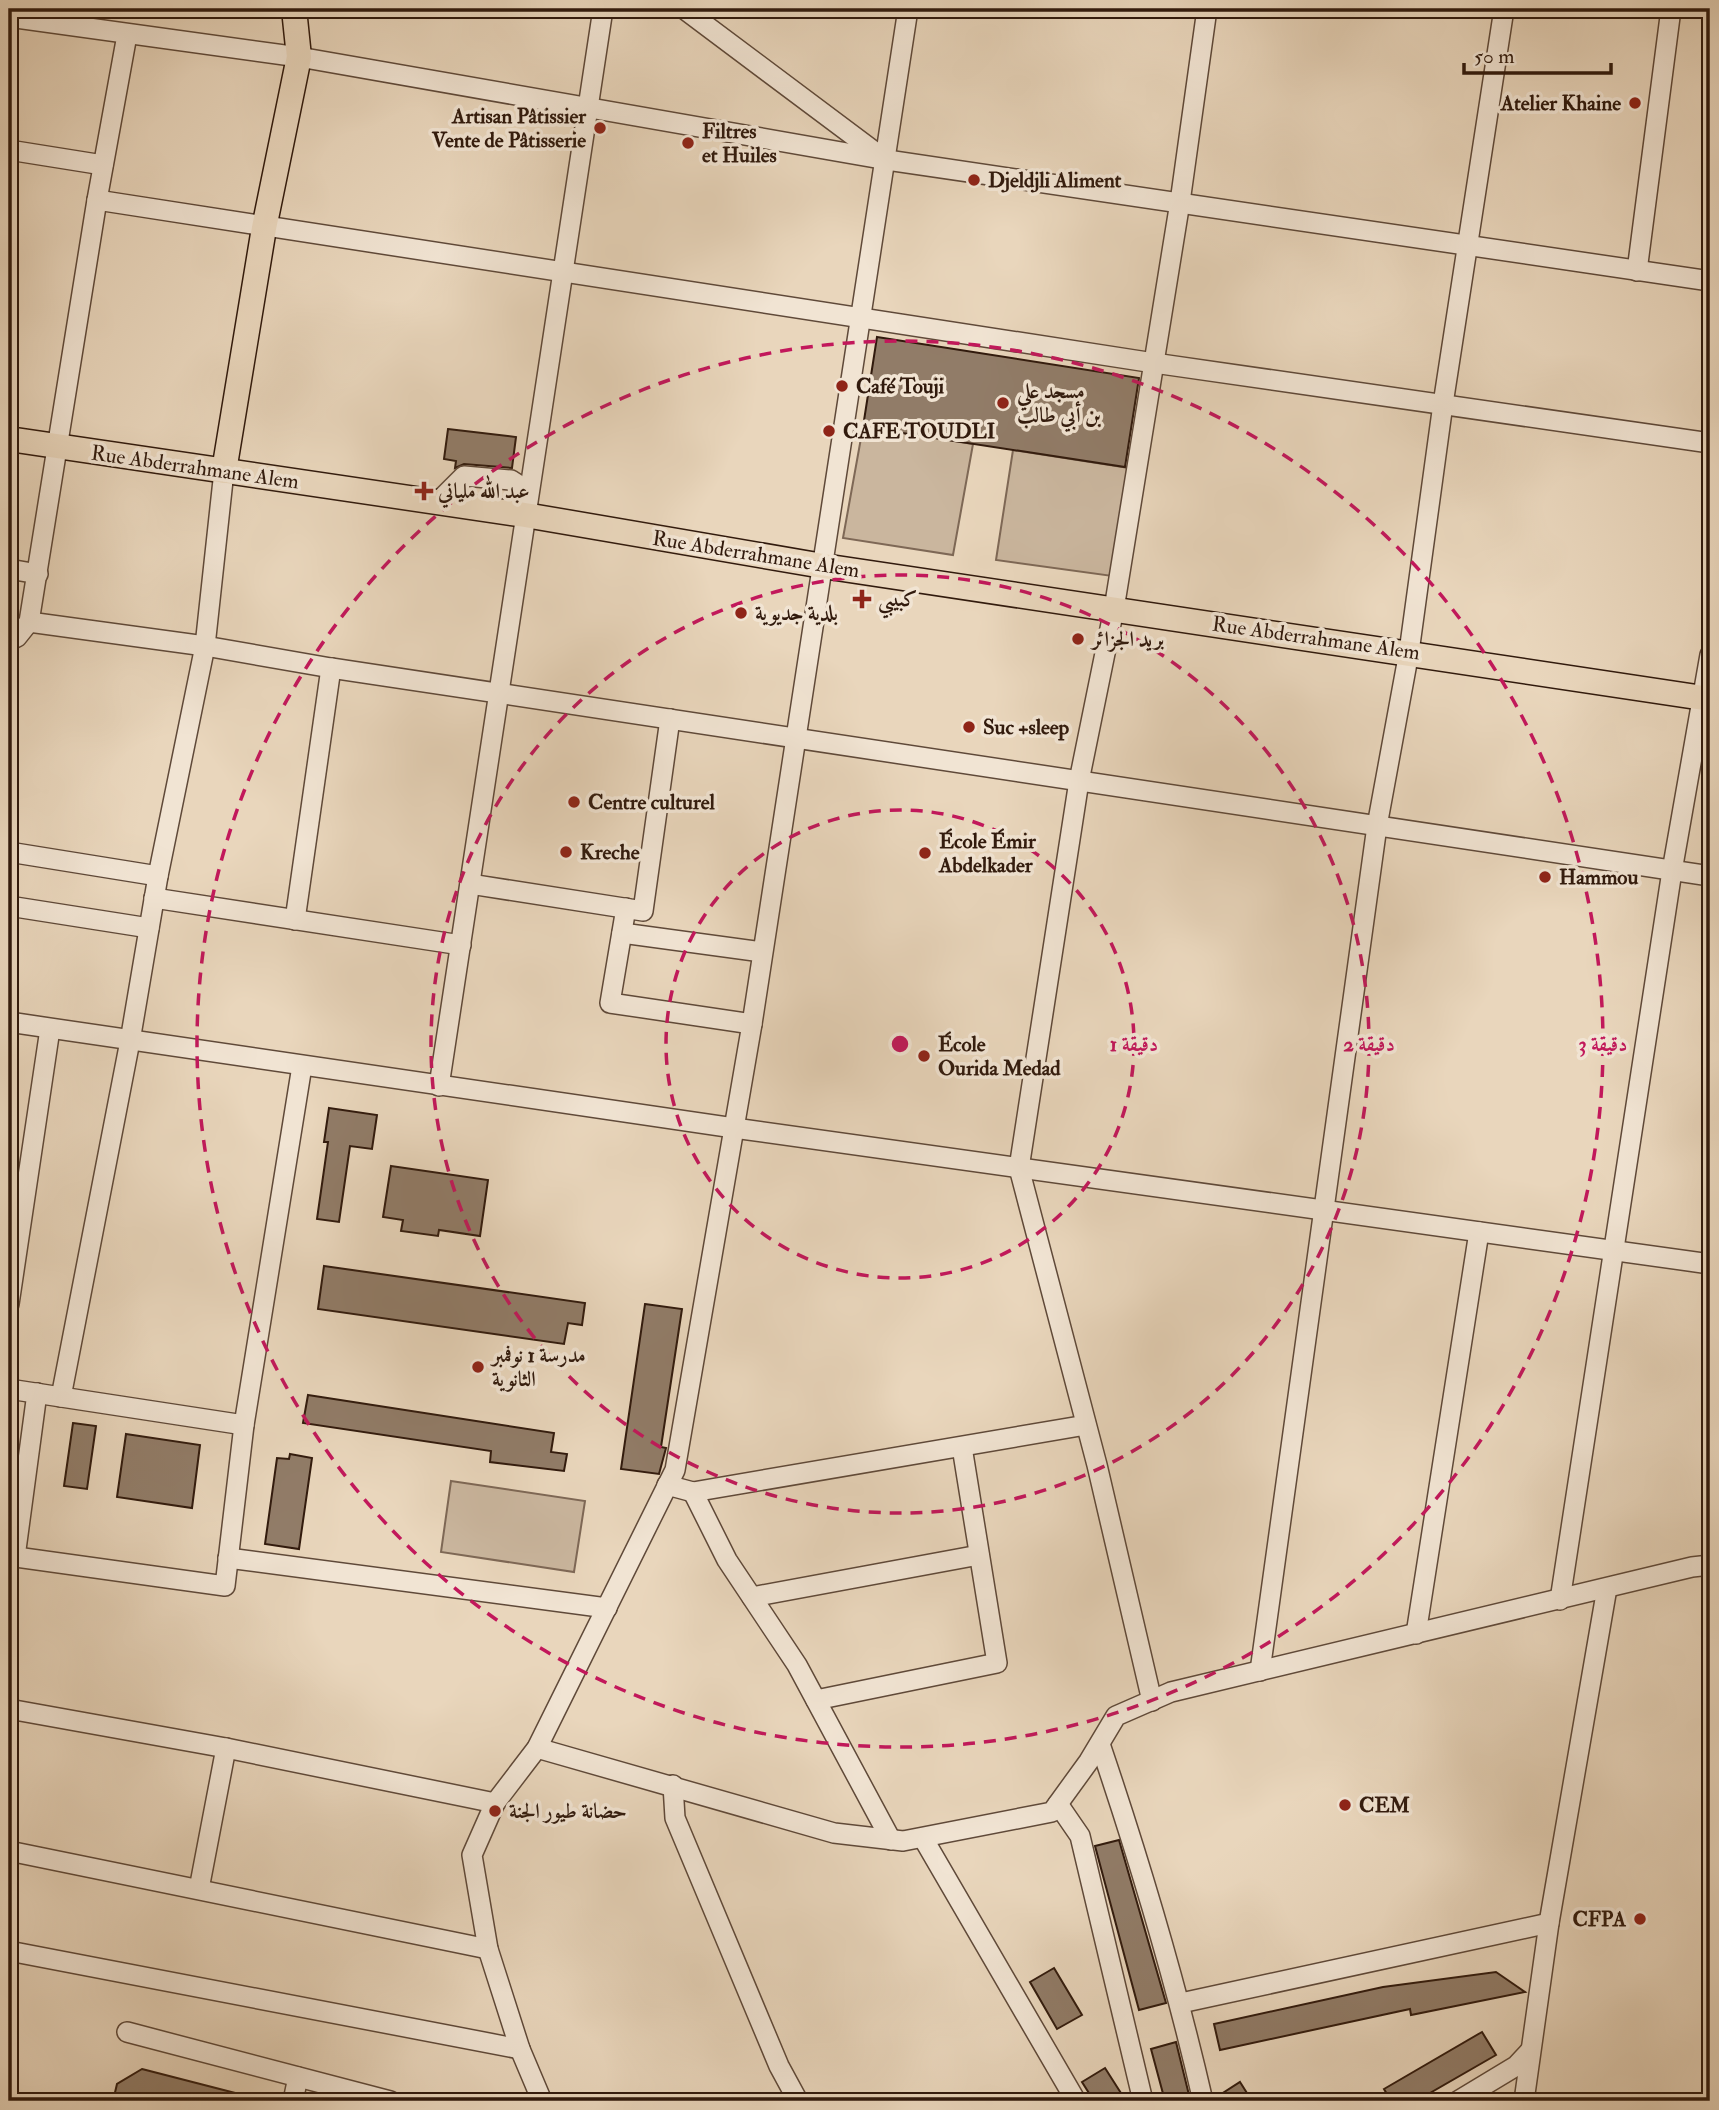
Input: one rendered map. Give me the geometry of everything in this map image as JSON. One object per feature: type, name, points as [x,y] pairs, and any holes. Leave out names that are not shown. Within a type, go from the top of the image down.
[{"type":"main road","points":[[224,471],[264,228],[299,57],[294,9]]},
{"type":"main road","name":"Rue Abderrahmane Alem","points":[[9,439],[438,502],[527,503],[823,566],[1707,698]]},
{"type":"street","points":[[439,1086],[603,9]]},
{"type":"street","points":[[684,9],[887,160]]},
{"type":"street","points":[[542,2101],[520,2049],[488,1949],[472,1855],[495,1803],[537,1748],[675,1470],[752,1024],[794,738],[887,160],[908,9]]},
{"type":"street","points":[[1152,1700],[1086,1425],[1019,1168],[1079,781],[1114,609],[1180,202],[1207,9]]},
{"type":"street","points":[[1260,1671],[1377,826],[1409,652],[1443,404],[1470,245],[1504,9]]},
{"type":"street","points":[[1637,271],[1671,9]]},
{"type":"street","points":[[9,17],[78,18],[127,35],[299,57],[887,160],[1710,281]]},
{"type":"street","points":[[9,641],[17,638],[29,622],[97,200],[127,35]]},
{"type":"street","points":[[9,150],[103,165]]},
{"type":"street","points":[[97,200],[264,228],[1710,443]]},
{"type":"street","points":[[61,1397],[130,1041],[158,876],[205,646],[224,471]]},
{"type":"street","points":[[9,569],[38,574]]},
{"type":"street","points":[[29,622],[205,646],[331,668],[1710,876]]},
{"type":"street","points":[[1560,1600],[1672,871],[1707,698],[1710,655]]},
{"type":"street","points":[[295,920],[331,668]]},
{"type":"street","points":[[470,884],[643,911],[670,719]]},
{"type":"street","points":[[9,852],[158,876]]},
{"type":"street","points":[[154,898],[461,945]]},
{"type":"street","points":[[9,906],[149,928]]},
{"type":"street","points":[[626,908],[610,1003],[752,1024]]},
{"type":"street","points":[[622,933],[762,952]]},
{"type":"street","points":[[9,1022],[734,1128],[1710,1264]]},
{"type":"street","points":[[9,1304],[50,1029]]},
{"type":"street","points":[[37,1394],[12,1556],[225,1586],[244,1425],[302,1066]]},
{"type":"street","points":[[1416,1634],[1479,1232]]},
{"type":"street","points":[[9,1389],[244,1425]]},
{"type":"street","points":[[667,1485],[693,1492],[1086,1425]]},
{"type":"street","points":[[816,1700],[997,1663],[962,1447]]},
{"type":"street","points":[[693,1492],[727,1560],[797,1665],[891,1840]]},
{"type":"street","points":[[752,1597],[979,1555]]},
{"type":"street","points":[[228,1558],[607,1608]]},
{"type":"street","points":[[537,1748],[834,1833],[891,1840],[923,1838],[1052,1812],[1100,1744],[1116,1716],[1171,1692],[1710,1565]]},
{"type":"street","points":[[1524,2101],[1549,1923],[1606,1588]]},
{"type":"street","points":[[9,1709],[226,1748],[495,1803]]},
{"type":"street","points":[[1100,1744],[1145,1875],[1181,2003],[1203,2101]]},
{"type":"street","points":[[199,1889],[226,1748]]},
{"type":"street","points":[[673,1785],[675,1818],[779,2066],[798,2101]]},
{"type":"street","points":[[1058,1804],[1080,1836],[1143,2101]]},
{"type":"street","points":[[923,1838],[1076,2101]]},
{"type":"street","points":[[9,1851],[488,1949]]},
{"type":"street","points":[[1181,2003],[1549,1923]]},
{"type":"street","points":[[9,1951],[520,2049]]},
{"type":"street","points":[[127,2032],[390,2101]]},
{"type":"street","points":[[1458,2101],[1516,2066],[1530,2051]]},
{"type":"street","points":[[293,2101],[298,2077]]},
{"type":"shaded area","points":[[863,427],[973,444],[953,555],[843,538]]},
{"type":"shaded area","points":[[1013,450],[1129,468],[1112,576],[996,560]]},
{"type":"shaded area","points":[[451,1481],[585,1501],[574,1572],[441,1552]]},
{"type":"building","name":"مسجد علي بن أبي طالب","points":[[877,337],[1139,378],[1125,467],[863,427]]},
{"type":"building","points":[[448,429],[516,437],[512,468],[464,464],[455,468],[456,461],[444,459]]},
{"type":"building","points":[[329,1108],[377,1115],[372,1149],[350,1146],[339,1222],[317,1219],[328,1142],[324,1142]]},
{"type":"building","points":[[391,1166],[488,1180],[480,1236],[439,1230],[438,1236],[401,1231],[403,1220],[383,1217]]},
{"type":"building","points":[[324,1266],[585,1303],[582,1325],[568,1323],[564,1344],[318,1309]]},
{"type":"building","points":[[645,1304],[682,1309],[661,1447],[666,1448],[659,1474],[621,1469]]},
{"type":"building","points":[[308,1395],[554,1433],[551,1452],[567,1454],[564,1471],[490,1462],[491,1451],[303,1423]]},
{"type":"building","points":[[73,1423],[96,1426],[87,1489],[64,1486]]},
{"type":"building","points":[[126,1434],[200,1445],[192,1508],[117,1497]]},
{"type":"building","points":[[290,1454],[312,1458],[299,1549],[265,1544],[277,1458],[289,1459]]},
{"type":"building","points":[[1119,1840],[1166,2003],[1139,2010],[1095,1846]]},
{"type":"building","points":[[1054,1968],[1082,2015],[1057,2029],[1030,1982]]},
{"type":"building","points":[[1496,1972],[1525,1992],[1411,2015],[1410,2009],[1220,2050],[1214,2024],[1383,1987]]},
{"type":"building","points":[[1482,2032],[1496,2055],[1416,2101],[1391,2101],[1384,2089]]},
{"type":"building","points":[[1176,2042],[1189,2095],[1165,2101],[1151,2049]]},
{"type":"building","points":[[1105,2068],[1126,2101],[1094,2101],[1082,2082]]},
{"type":"building","points":[[142,2069],[247,2096],[246,2101],[164,2101],[142,2096],[141,2101],[113,2101],[117,2084]]},
{"type":"building","points":[[1240,2082],[1252,2101],[1215,2101],[1215,2098]]},
{"type":"place","name":"Atelier Khaine","points":[[1635,103]]},
{"type":"place","name":"Artisan Pâtissier Vente de Pâtisserie","points":[[600,128]]},
{"type":"place","name":"Filtres et Huiles","points":[[688,143]]},
{"type":"place","name":"Djeldjli Aliment","points":[[974,180]]},
{"type":"place","name":"Café Touji","points":[[842,386]]},
{"type":"place","name":"مسجد علي بن أبي طالب","points":[[1003,403]]},
{"type":"place","name":"CAFE TOUDLI","points":[[829,431]]},
{"type":"place","name":"عبد الله ملياني","points":[[424,491]]},
{"type":"place","name":"كبيبي","points":[[862,599]]},
{"type":"place","name":"بلدية جديوية","points":[[741,613]]},
{"type":"place","name":"بريد الجزائر","points":[[1078,639]]},
{"type":"place","name":"Suc +sleep","points":[[969,727]]},
{"type":"place","name":"Centre culturel","points":[[574,802]]},
{"type":"place","name":"Kreche","points":[[566,852]]},
{"type":"place","name":"École Émir Abdelkader","points":[[925,853]]},
{"type":"place","name":"Hammou","points":[[1545,877]]},
{"type":"place","name":"École Ourida Medad","points":[[924,1056]]},
{"type":"place","name":"مدرسة 1 نوفمبر الثانوية","points":[[478,1367]]},
{"type":"place","name":"CEM","points":[[1345,1805]]},
{"type":"place","name":"حضانة طيور الجنة","points":[[495,1811]]},
{"type":"place","name":"CFPA","points":[[1640,1919]]}]
